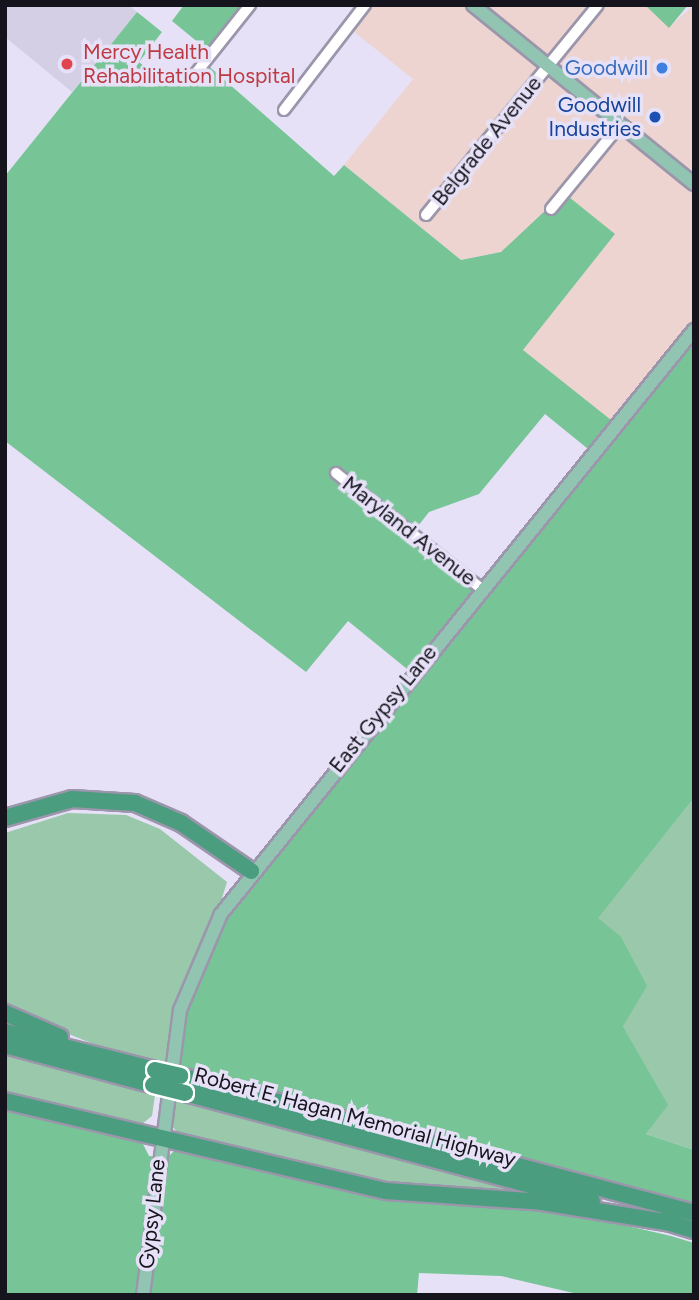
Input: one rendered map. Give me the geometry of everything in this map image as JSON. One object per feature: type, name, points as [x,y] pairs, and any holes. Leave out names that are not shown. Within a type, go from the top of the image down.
[{"type":"highway","points":[[5,818],[72,799],[135,803],[181,823],[248,875]]},
{"type":"highway","points":[[5,827],[51,811],[118,808],[179,831],[248,875]]},
{"type":"highway","points":[[5,1013],[97,1055]]},
{"type":"highway","name":"Robert E. Hagan Memorial Highway","points":[[5,1032],[97,1055],[154,1077],[185,1093],[694,1230]]},
{"type":"highway","name":"Robert E. Hagan Memorial Highway","points":[[5,1045],[154,1077],[180,1076],[694,1213]]},
{"type":"highway","points":[[5,1101],[160,1133],[386,1191],[542,1202],[672,1223]]},
{"type":"main road","points":[[473,5],[694,184]]},
{"type":"main road","name":"East Gypsy Lane","points":[[160,1133],[180,1010],[200,955],[248,875],[694,330]]},
{"type":"main road","name":"Gypsy Lane","points":[[143,1295],[160,1133]]},
{"type":"street","points":[[196,72],[250,5]]},
{"type":"street","points":[[284,110],[365,5]]},
{"type":"street","name":"Belgrade Avenue","points":[[426,215],[598,5]]},
{"type":"street","points":[[551,209],[620,125]]},
{"type":"street","name":"Maryland Avenue","points":[[336,473],[482,589]]},
{"type":"shaded area","name":"Mercy Health Rehabilitation Hospital","points":[[5,5],[128,5],[137,12],[72,92],[5,37]]},
{"type":"shaded area","points":[[365,5],[645,5],[669,27],[694,5],[694,338],[616,425],[523,350],[615,234],[551,209],[501,252],[461,260],[344,165],[413,79],[348,27]]},
{"type":"green space","points":[[184,5],[250,5],[211,53],[172,21]]},
{"type":"green space","points":[[645,5],[688,5],[669,28]]},
{"type":"green space","points":[[137,12],[162,32],[139,62],[165,84],[204,62],[334,176],[344,165],[461,260],[501,252],[564,193],[615,234],[523,350],[616,424],[694,338],[694,798],[598,918],[621,937],[647,986],[623,1026],[668,1105],[646,1134],[694,1150],[694,1204],[170,1066],[180,1010],[221,914],[412,673],[348,621],[306,672],[5,441],[5,176]],"holes":[[[545,414],[593,453],[482,589],[411,535],[429,512],[479,494]]]},
{"type":"green space","points":[[694,798],[694,1150],[646,1134],[667,1104],[623,1026],[597,918]]},
{"type":"green space","points":[[68,813],[126,815],[160,829],[227,882],[170,1066],[103,1048],[5,1008],[5,833]]},
{"type":"green space","points":[[5,1053],[151,1093],[153,1085],[183,1101],[551,1198],[441,1193],[325,1173],[178,1133],[168,1122],[172,1099],[155,1095],[152,1116],[142,1124],[53,1108],[5,1094]]},
{"type":"green space","points":[[5,1107],[140,1138],[149,1156],[167,1158],[177,1148],[325,1182],[567,1212],[671,1236],[694,1243],[694,1295],[582,1295],[501,1276],[419,1273],[417,1295],[5,1295]]},
{"type":"place","name":"Mercy Health Rehabilitation Hospital","points":[[67,64]]},
{"type":"place","name":"Goodwill","points":[[662,68]]},
{"type":"place","name":"Goodwill Industries","points":[[655,117]]}]
